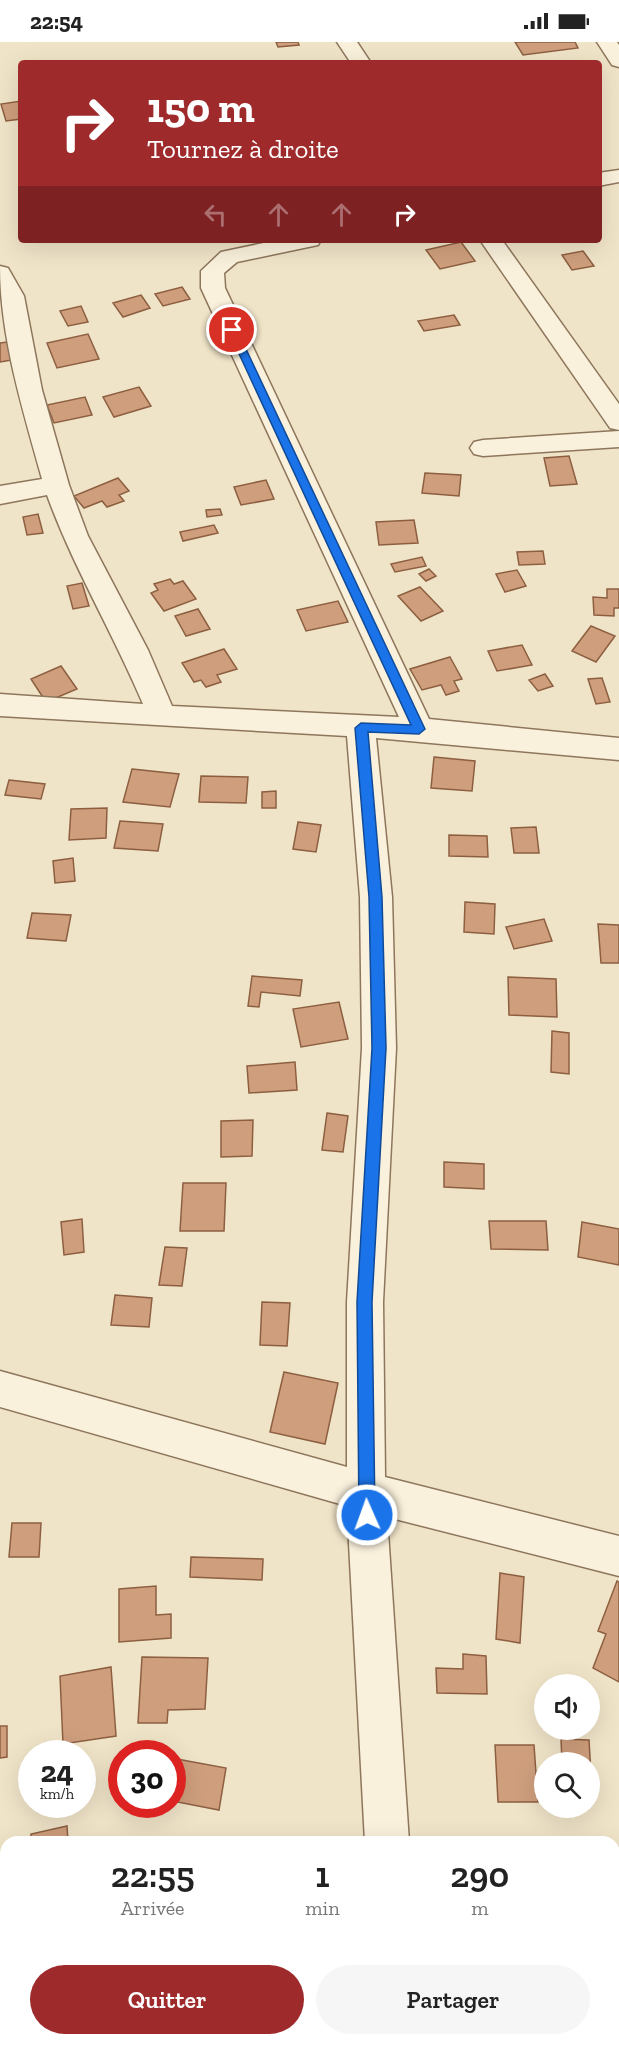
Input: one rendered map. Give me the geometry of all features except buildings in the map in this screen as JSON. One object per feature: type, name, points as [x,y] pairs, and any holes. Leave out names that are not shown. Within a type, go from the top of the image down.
[{"type":"street","points":[[347,42],[359,60]]},
{"type":"street","points":[[607,42],[619,62]]},
{"type":"street","points":[[602,179],[619,176]]},
{"type":"street","points":[[296,243],[229,257],[212,271],[213,288],[419,729]]},
{"type":"street","points":[[493,243],[619,422]]},
{"type":"street","points":[[0,273],[12,296],[30,390],[56,485],[75,536],[134,650],[162,716]]},
{"type":"street","points":[[483,448],[619,439]]},
{"type":"street","points":[[0,495],[56,485]]},
{"type":"street","points":[[0,705],[361,728],[419,729],[619,749]]},
{"type":"street","points":[[361,728],[376,897],[379,1048],[365,1302],[366,1492],[387,1836]]},
{"type":"street","points":[[0,1389],[288,1472],[619,1556]]},
{"type":"route","points":[[232,330],[419,729],[361,728],[376,897],[379,1048],[365,1302],[367,1515]]}]
